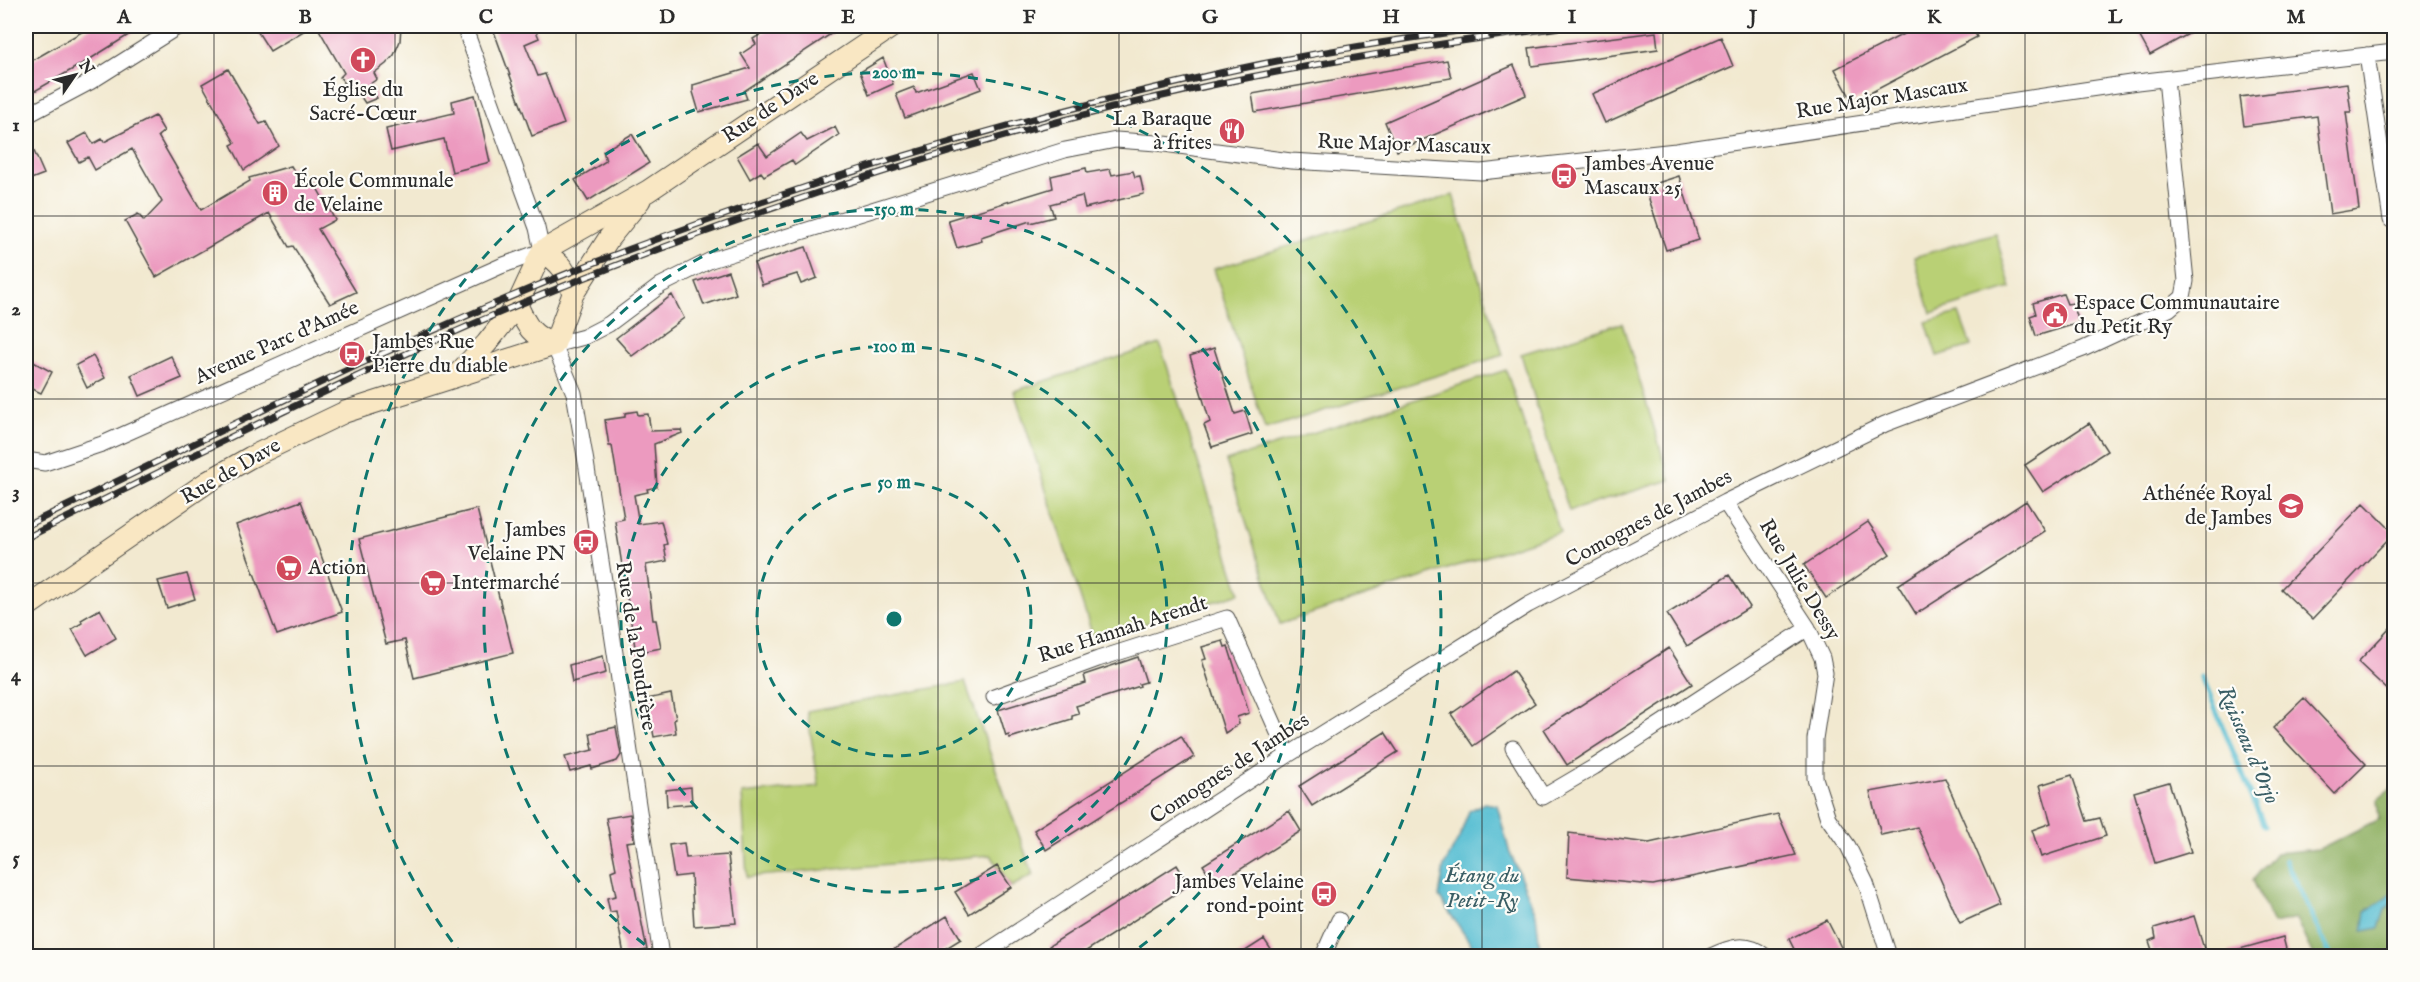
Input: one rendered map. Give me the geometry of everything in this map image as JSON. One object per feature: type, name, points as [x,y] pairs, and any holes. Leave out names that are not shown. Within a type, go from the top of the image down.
[{"type":"main road","name":"Rue de Dave","points":[[456,375],[487,343],[517,305],[543,251],[648,190],[893,26]]},
{"type":"main road","name":"Rue de Dave","points":[[26,607],[209,481],[250,457],[345,412],[554,345],[573,294],[609,238],[648,190]]},
{"type":"main road","points":[[543,251],[558,262],[567,274],[573,294]]},
{"type":"main road","points":[[517,305],[526,325],[536,337],[554,345]]},
{"type":"street","points":[[26,116],[90,82],[179,26]]},
{"type":"street","points":[[464,26],[537,228],[543,251]]},
{"type":"street","name":"Rue Major Mascaux","points":[[554,345],[584,337],[609,324],[661,285],[711,260],[1065,150],[1116,140],[1157,142],[1291,161],[1481,172],[1676,151],[2166,79],[2394,52]]},
{"type":"street","points":[[2367,55],[2391,220]]},
{"type":"street","name":"Comognes de Jambes","points":[[980,957],[1288,755],[1528,605],[1725,502],[1885,424],[2083,349],[2169,309],[2183,297],[2186,281],[2166,79]]},
{"type":"street","name":"Avenue Parc d'Amée","points":[[26,460],[45,463],[102,444],[501,266],[543,251]]},
{"type":"street","name":"Rue de la Poudrière","points":[[554,345],[573,393],[584,451],[661,957]]},
{"type":"street","name":"Rue Julie Dessy","points":[[1725,502],[1808,628],[1822,658],[1825,673],[1815,739],[1815,778],[1828,819],[1848,846],[1866,883],[1889,957]]},
{"type":"street","name":"Rue Hannah Arendt","points":[[994,697],[1098,659],[1227,618],[1288,755]]},
{"type":"street","points":[[1514,748],[1543,796],[1594,767],[1808,628]]},
{"type":"street","points":[[1323,957],[1339,920]]},
{"type":"street","points":[[1711,957],[1733,946],[1745,946],[1759,951],[1765,957]]},
{"type":"green space","points":[[1453,195],[1503,355],[1265,429],[1214,269]]},
{"type":"green space","points":[[1995,233],[2011,288],[1931,313],[1914,257]]},
{"type":"green space","points":[[1959,313],[1971,346],[1937,356],[1926,322]]},
{"type":"green space","points":[[1622,323],[1670,480],[1569,511],[1521,354]]},
{"type":"green space","points":[[1160,344],[1240,593],[1094,640],[1014,391]]},
{"type":"green space","points":[[1506,370],[1560,532],[1280,624],[1226,461]]},
{"type":"green space","points":[[965,682],[1033,875],[1011,887],[991,855],[747,877],[742,794],[819,786],[807,711]]},
{"type":"green space","points":[[2391,789],[2394,792],[2394,890],[2388,897],[2366,911],[2379,928],[2385,910],[2394,901],[2394,956],[2313,956],[2296,919],[2273,924],[2253,880],[2275,853],[2319,849],[2379,819],[2377,800]]},
{"type":"water","name":"Étang du Petit-Ry","points":[[1484,803],[1497,805],[1509,850],[1536,914],[1541,956],[1479,956],[1439,897],[1444,866],[1459,838],[1469,811]]},
{"type":"water","points":[[2394,890],[2394,901],[2385,910],[2379,928],[2363,931],[2366,911],[2388,897]]},
{"type":"building","points":[[92,26],[143,26],[26,96],[26,64]]},
{"type":"building","name":"Église du Sacré-Cœur","points":[[254,26],[312,26],[270,51]]},
{"type":"building","name":"Église du Sacré-Cœur","points":[[317,26],[401,26],[400,41],[394,55],[374,73],[377,79],[370,84],[377,98],[365,103],[353,85],[348,88],[340,77],[344,73]]},
{"type":"building","points":[[492,26],[534,26],[539,38],[525,44],[538,76],[545,74],[564,124],[532,136]]},
{"type":"building","points":[[774,26],[843,26],[744,91],[747,99],[699,112],[693,85],[750,68],[741,54],[756,44],[753,39]]},
{"type":"building","points":[[1919,26],[1971,26],[1977,37],[1853,102],[1835,69]]},
{"type":"building","points":[[2134,26],[2203,26],[2150,55]]},
{"type":"building","points":[[1656,32],[1658,49],[1532,66],[1529,48]]},
{"type":"building","points":[[1721,37],[1733,66],[1605,123],[1592,94]]},
{"type":"building","points":[[883,58],[893,84],[869,95],[860,72]]},
{"type":"building","points":[[1447,60],[1451,78],[1255,112],[1252,94]]},
{"type":"building","points":[[1514,65],[1526,95],[1397,151],[1385,122]]},
{"type":"building","points":[[228,69],[260,124],[266,122],[279,146],[244,170],[231,145],[235,143],[202,84]]},
{"type":"building","points":[[974,72],[981,89],[905,118],[896,94],[914,87],[916,93]]},
{"type":"building","points":[[2347,83],[2351,112],[2346,112],[2359,209],[2330,214],[2317,116],[2244,126],[2240,97]]},
{"type":"building","points":[[475,95],[490,162],[452,172],[444,139],[391,151],[386,129],[454,113],[452,101]]},
{"type":"building","name":"École Communale de Velaine","points":[[155,116],[164,131],[158,136],[201,210],[250,181],[249,178],[291,166],[302,184],[312,179],[335,220],[318,229],[356,292],[330,304],[293,246],[289,247],[269,213],[156,277],[125,221],[138,214],[144,221],[162,202],[132,149],[95,170],[88,157],[79,162],[68,143],[87,133],[93,144],[102,139],[104,142]]},
{"type":"building","points":[[835,127],[839,135],[795,165],[792,160],[764,176],[761,172],[750,179],[737,156],[758,143],[767,156],[801,133],[807,141]]},
{"type":"building","points":[[26,133],[44,174],[26,181]]},
{"type":"building","points":[[632,134],[649,163],[588,201],[575,180],[606,161],[603,151]]},
{"type":"building","points":[[1086,168],[1087,173],[1110,169],[1112,175],[1133,171],[1135,177],[1140,176],[1144,194],[1085,208],[1082,196],[1050,204],[1054,217],[1030,223],[1030,221],[981,237],[982,241],[957,248],[948,220],[1053,188],[1051,176]]},
{"type":"building","points":[[1679,176],[1699,240],[1666,250],[1645,187]]},
{"type":"building","points":[[806,247],[817,278],[801,284],[797,274],[762,285],[754,263]]},
{"type":"building","points":[[728,271],[736,294],[704,305],[695,282]]},
{"type":"building","name":"Espace Communautaire du Petit Ry","points":[[2063,294],[2067,304],[2073,303],[2079,323],[2036,336],[2030,316],[2036,314],[2033,303]]},
{"type":"building","points":[[672,295],[684,318],[632,356],[616,338]]},
{"type":"building","points":[[1214,348],[1235,414],[1245,411],[1252,434],[1212,447],[1204,425],[1210,422],[1190,356]]},
{"type":"building","points":[[93,356],[105,378],[87,388],[76,365]]},
{"type":"building","points":[[171,356],[182,378],[140,396],[131,375]]},
{"type":"building","points":[[26,358],[52,372],[41,393],[26,386]]},
{"type":"building","points":[[637,411],[638,415],[648,414],[651,431],[681,430],[682,433],[654,444],[657,487],[634,495],[639,524],[661,521],[667,544],[664,545],[667,561],[646,565],[653,620],[656,620],[661,648],[636,653],[615,521],[624,519],[612,446],[609,446],[605,420],[625,417],[625,413]]},
{"type":"building","points":[[2089,423],[2107,451],[2043,492],[2025,465]]},
{"type":"building","name":"Action","points":[[301,501],[342,612],[277,635],[236,525]]},
{"type":"building","points":[[2026,501],[2045,531],[1916,614],[1898,585]]},
{"type":"building","points":[[2364,503],[2394,533],[2312,619],[2281,589]]},
{"type":"building","name":"Intermarché","points":[[477,509],[513,653],[414,678],[405,640],[386,644],[359,539]]},
{"type":"building","points":[[1868,522],[1890,554],[1826,598],[1804,565]]},
{"type":"building","points":[[187,574],[195,599],[167,608],[158,581]]},
{"type":"building","points":[[1729,575],[1750,607],[1687,646],[1667,614]]},
{"type":"building","points":[[100,609],[116,638],[87,655],[72,629],[82,623],[81,620]]},
{"type":"building","points":[[2394,624],[2394,696],[2358,662]]},
{"type":"building","points":[[1223,641],[1225,647],[1228,646],[1249,713],[1237,717],[1239,724],[1225,733],[1202,660],[1206,659],[1202,647]]},
{"type":"building","points":[[1669,648],[1692,684],[1567,765],[1544,729]]},
{"type":"building","points":[[603,656],[606,673],[572,682],[569,665]]},
{"type":"building","points":[[1138,657],[1146,682],[1139,684],[1140,686],[1076,706],[1079,714],[1072,716],[1072,719],[1010,738],[1009,735],[1006,736],[998,710],[1086,683],[1084,675]]},
{"type":"building","points":[[1513,671],[1535,703],[1473,746],[1451,714]]},
{"type":"building","points":[[671,694],[676,733],[654,737],[647,699]]},
{"type":"building","points":[[2304,698],[2366,764],[2335,794],[2273,728]]},
{"type":"building","points":[[616,727],[621,755],[617,761],[592,769],[591,766],[570,772],[565,757],[593,750],[590,733]]},
{"type":"building","points":[[1385,732],[1398,752],[1312,806],[1299,786]]},
{"type":"building","points":[[1181,736],[1194,757],[1046,850],[1034,830]]},
{"type":"building","points":[[2072,775],[2087,821],[2100,818],[2106,836],[2041,857],[2032,830],[2051,823],[2040,785]]},
{"type":"building","points":[[1945,778],[2000,905],[1960,923],[1917,827],[1881,835],[1870,792]]},
{"type":"building","points":[[2169,782],[2191,852],[2155,863],[2134,792]]},
{"type":"building","points":[[691,787],[692,804],[667,806],[666,790]]},
{"type":"building","points":[[1289,811],[1301,831],[1216,885],[1203,865]]},
{"type":"building","points":[[630,814],[634,841],[626,842],[647,950],[624,955],[616,911],[610,912],[607,898],[616,896],[611,871],[616,869],[606,818]]},
{"type":"building","points":[[1778,814],[1796,855],[1653,885],[1567,877],[1569,833],[1649,843]]},
{"type":"building","points":[[684,843],[686,858],[728,855],[736,923],[694,926],[691,875],[674,877],[669,845]]},
{"type":"building","points":[[1177,865],[1189,885],[1077,957],[1055,957],[1049,946]]},
{"type":"building","points":[[997,866],[1011,887],[969,914],[955,892]]},
{"type":"building","points":[[947,916],[961,939],[935,955],[882,957]]},
{"type":"building","points":[[2194,916],[2205,952],[2192,957],[2162,957],[2160,951],[2153,953],[2149,941],[2156,938],[2154,928]]},
{"type":"building","points":[[1827,920],[1846,957],[1798,957],[1789,939]]},
{"type":"building","points":[[2283,937],[2288,957],[2229,957],[2229,952]]},
{"type":"building","points":[[1264,939],[1276,957],[1236,957]]},
{"type":"waterway","name":"Ruisseau d'Orjo","points":[[2202,677],[2264,826]]},
{"type":"waterway","name":"Ruisseau d'Orjo","points":[[2285,860],[2331,956]]},
{"type":"railway","points":[[26,526],[400,345],[553,279],[772,198],[988,131],[1134,93],[1278,61],[1492,26]]},
{"type":"railway","points":[[26,538],[302,402],[442,338],[661,248],[816,193],[1052,123],[1212,85],[1390,52],[1568,26]]},
{"type":"place","name":"Église du Sacré-Cœur","points":[[363,60]]},
{"type":"place","name":"La Baraque à frites","points":[[1232,131]]},
{"type":"place","name":"Jambes Avenue Mascaux 25","points":[[1564,176]]},
{"type":"place","name":"École Communale de Velaine","points":[[275,193]]},
{"type":"place","name":"Espace Communautaire du Petit Ry","points":[[2055,315]]},
{"type":"place","name":"Jambes Rue Pierre du diable","points":[[352,354]]},
{"type":"place","name":"Athénée Royal de Jambes","points":[[2291,506]]},
{"type":"place","name":"Jambes Velaine PN","points":[[586,542]]},
{"type":"place","name":"Action","points":[[289,568]]},
{"type":"place","name":"Intermarché","points":[[433,583]]},
{"type":"place","name":"Jambes Velaine rond-point","points":[[1324,894]]}]
